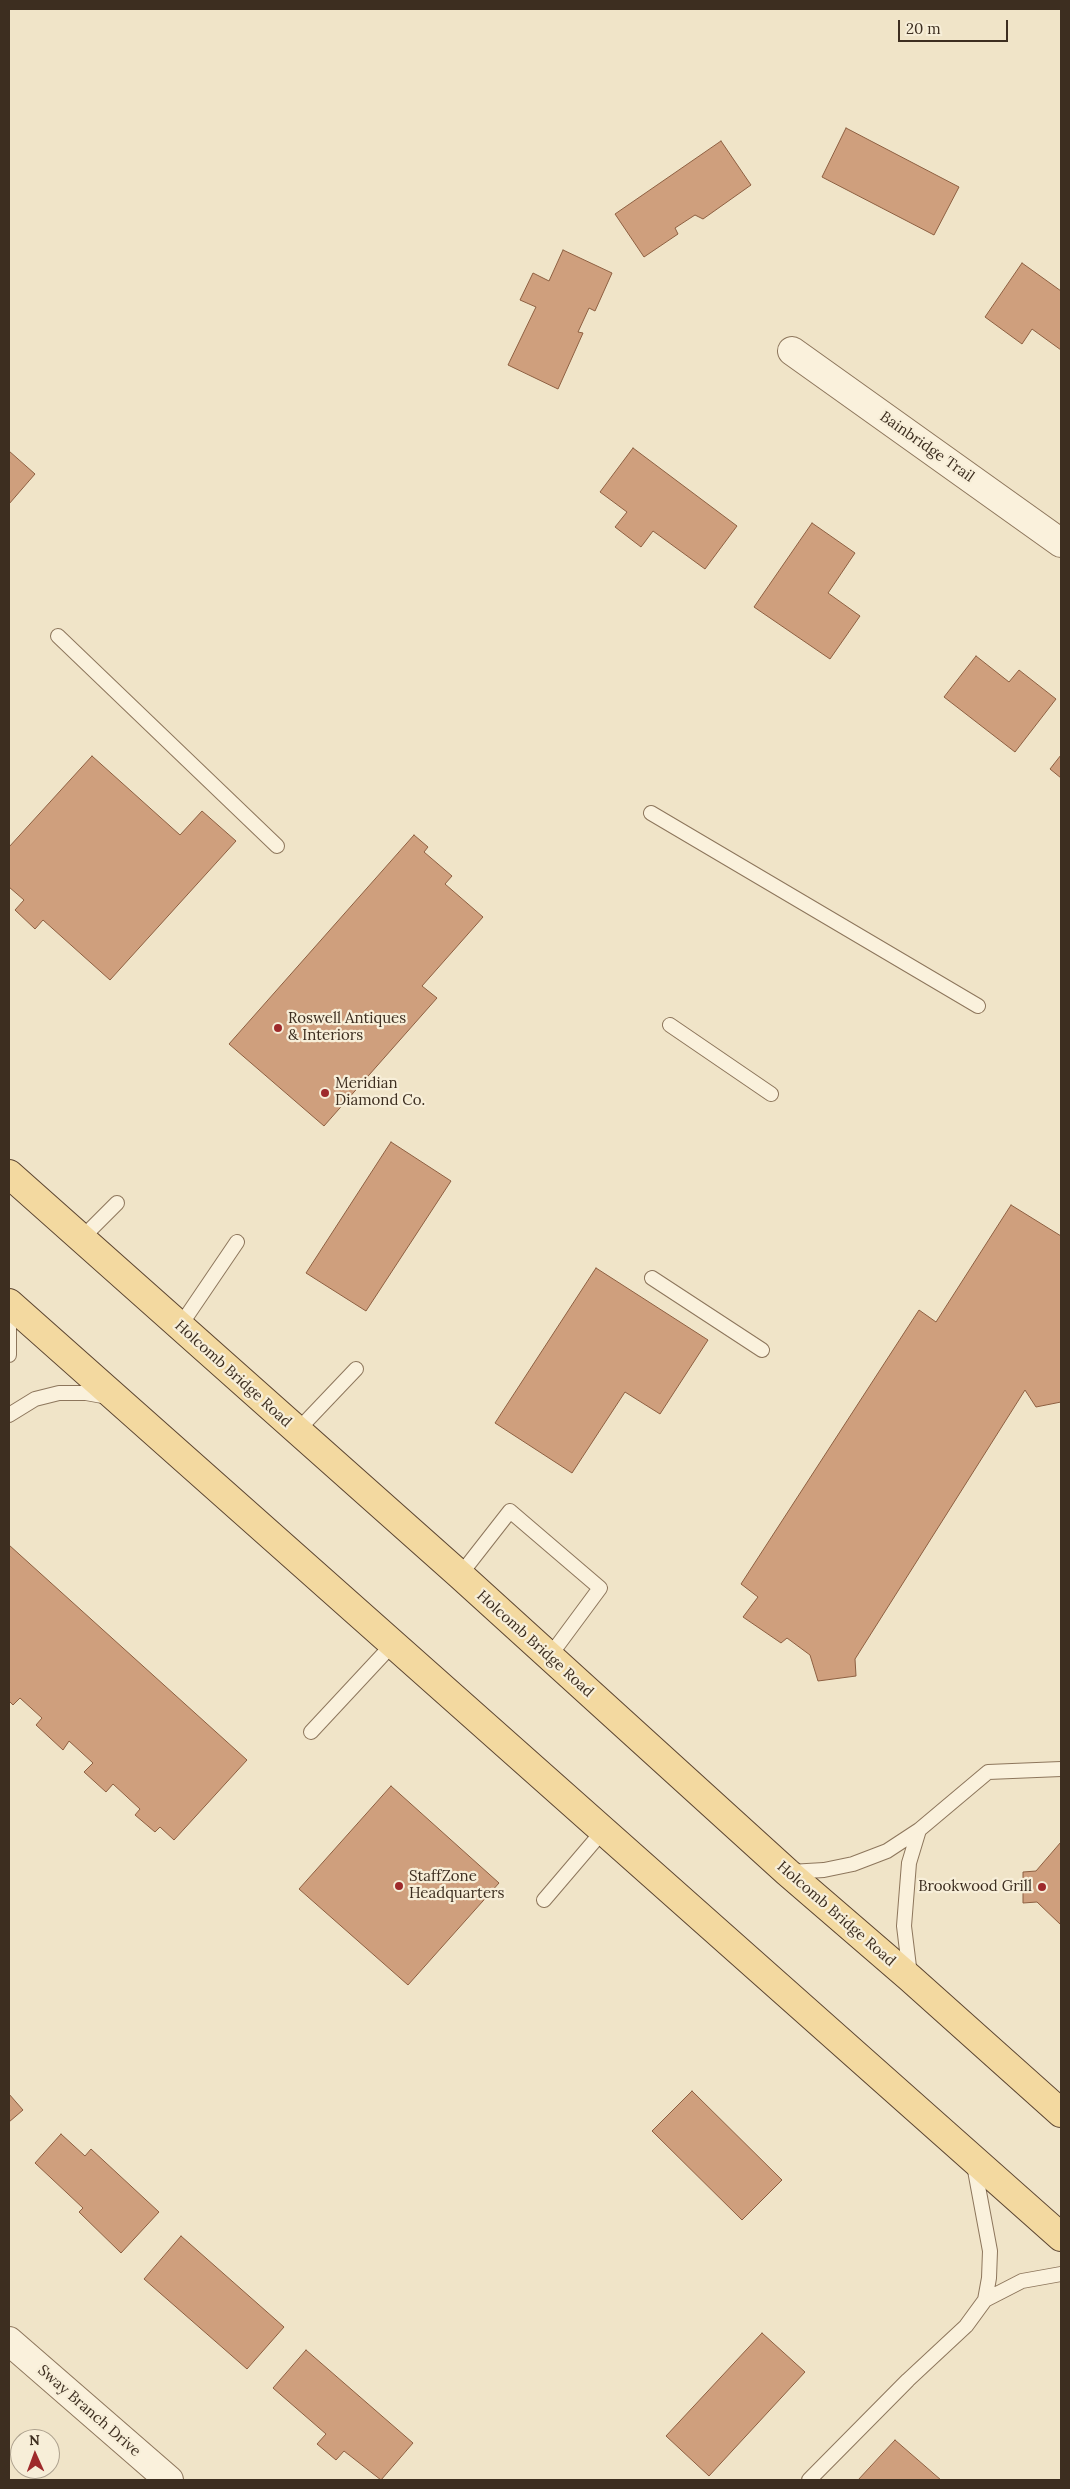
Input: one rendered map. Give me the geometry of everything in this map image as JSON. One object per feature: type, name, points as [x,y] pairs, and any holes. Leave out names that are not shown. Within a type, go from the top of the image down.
[{"type":"main road","name":"Holcomb Bridge Road","points":[[9,1174],[460,1575],[787,1872],[910,1978],[1061,2113]]},
{"type":"main road","points":[[9,1303],[602,1832],[972,2156],[1061,2237]]},
{"type":"street","name":"Bainbridge Trail","points":[[792,351],[1061,543]]},
{"type":"street","name":"Sway Branch Drive","points":[[9,2341],[169,2480]]},
{"type":"lane","points":[[58,636],[277,846]]},
{"type":"lane","points":[[651,813],[978,1006]]},
{"type":"lane","points":[[670,1025],[771,1094]]},
{"type":"lane","points":[[82,1239],[117,1203]]},
{"type":"lane","points":[[180,1326],[237,1242]]},
{"type":"lane","points":[[652,1278],[762,1350]]},
{"type":"lane","points":[[9,1325],[9,1355]]},
{"type":"lane","points":[[297,1431],[356,1369]]},
{"type":"lane","points":[[9,1414],[36,1400],[59,1393],[86,1393],[116,1398]]},
{"type":"lane","points":[[460,1575],[510,1511],[600,1588],[549,1657]]},
{"type":"lane","points":[[311,1732],[392,1645]]},
{"type":"lane","points":[[787,1872],[824,1870],[853,1864],[887,1851],[918,1830],[988,1772],[1061,1769]]},
{"type":"lane","points":[[910,1978],[904,1926],[909,1863],[918,1830]]},
{"type":"lane","points":[[544,1900],[602,1832]]},
{"type":"lane","points":[[809,2480],[908,2380],[966,2326],[984,2300],[989,2278],[990,2251],[972,2156]]},
{"type":"lane","points":[[984,2300],[1022,2281],[1061,2274]]},
{"type":"building","points":[[846,128],[959,187],[934,235],[822,177]]},
{"type":"building","points":[[721,141],[751,185],[703,219],[695,215],[675,228],[678,234],[644,257],[615,214]]},
{"type":"building","points":[[563,250],[612,273],[595,311],[589,308],[578,332],[583,333],[558,389],[508,365],[536,307],[520,300],[533,273],[549,281]]},
{"type":"building","points":[[1022,263],[1061,291],[1061,350],[1032,329],[1022,344],[985,317]]},
{"type":"building","points":[[633,448],[737,526],[705,569],[653,531],[641,547],[615,527],[627,512],[600,492]]},
{"type":"building","points":[[9,451],[35,474],[9,504]]},
{"type":"building","points":[[812,523],[855,553],[828,593],[860,616],[830,659],[754,607]]},
{"type":"building","points":[[976,656],[1009,682],[1019,670],[1056,699],[1015,752],[944,697]]},
{"type":"building","points":[[1061,755],[1061,778],[1050,769]]},
{"type":"building","points":[[92,756],[180,835],[202,811],[236,841],[110,980],[43,920],[35,929],[15,910],[24,900],[9,887],[9,847]]},
{"type":"building","points":[[414,835],[428,847],[424,852],[452,876],[445,884],[483,917],[422,986],[437,998],[324,1126],[229,1044]]},
{"type":"building","points":[[391,1142],[451,1181],[366,1311],[306,1273]]},
{"type":"building","points":[[1011,1205],[1061,1236],[1061,1402],[1036,1407],[1025,1390],[855,1659],[856,1676],[818,1681],[810,1655],[787,1638],[781,1643],[743,1617],[758,1597],[741,1584],[919,1310],[936,1322]]},
{"type":"building","points":[[596,1268],[708,1340],[660,1414],[625,1392],[572,1473],[495,1423]]},
{"type":"building","points":[[9,1545],[247,1760],[174,1840],[160,1827],[155,1832],[135,1815],[140,1809],[113,1784],[106,1792],[84,1772],[93,1763],[69,1741],[63,1750],[36,1725],[42,1718],[20,1698],[13,1705],[9,1701]]},
{"type":"building","name":"StaffZone Headquarters","points":[[391,1786],[499,1883],[408,1985],[299,1889]]},
{"type":"building","name":"Brookwood Grill","points":[[1061,1842],[1061,1925],[1037,1902],[1023,1903],[1023,1872],[1036,1871]]},
{"type":"building","points":[[692,2091],[782,2180],[742,2220],[652,2131]]},
{"type":"building","points":[[9,2094],[23,2110],[9,2122]]},
{"type":"building","points":[[61,2134],[85,2156],[91,2149],[159,2212],[121,2253],[79,2212],[83,2208],[35,2163]]},
{"type":"building","points":[[181,2236],[284,2327],[247,2369],[144,2279]]},
{"type":"building","points":[[762,2333],[805,2372],[709,2476],[666,2436]]},
{"type":"building","points":[[306,2350],[413,2443],[381,2480],[344,2451],[336,2460],[317,2444],[326,2434],[273,2388]]},
{"type":"building","points":[[895,2440],[941,2480],[858,2480]]},
{"type":"place","name":"Roswell Antiques & Interiors","points":[[278,1028]]},
{"type":"place","name":"Meridian Diamond Co.","points":[[325,1093]]},
{"type":"place","name":"StaffZone Headquarters","points":[[399,1886]]},
{"type":"place","name":"Brookwood Grill","points":[[1042,1887]]}]
